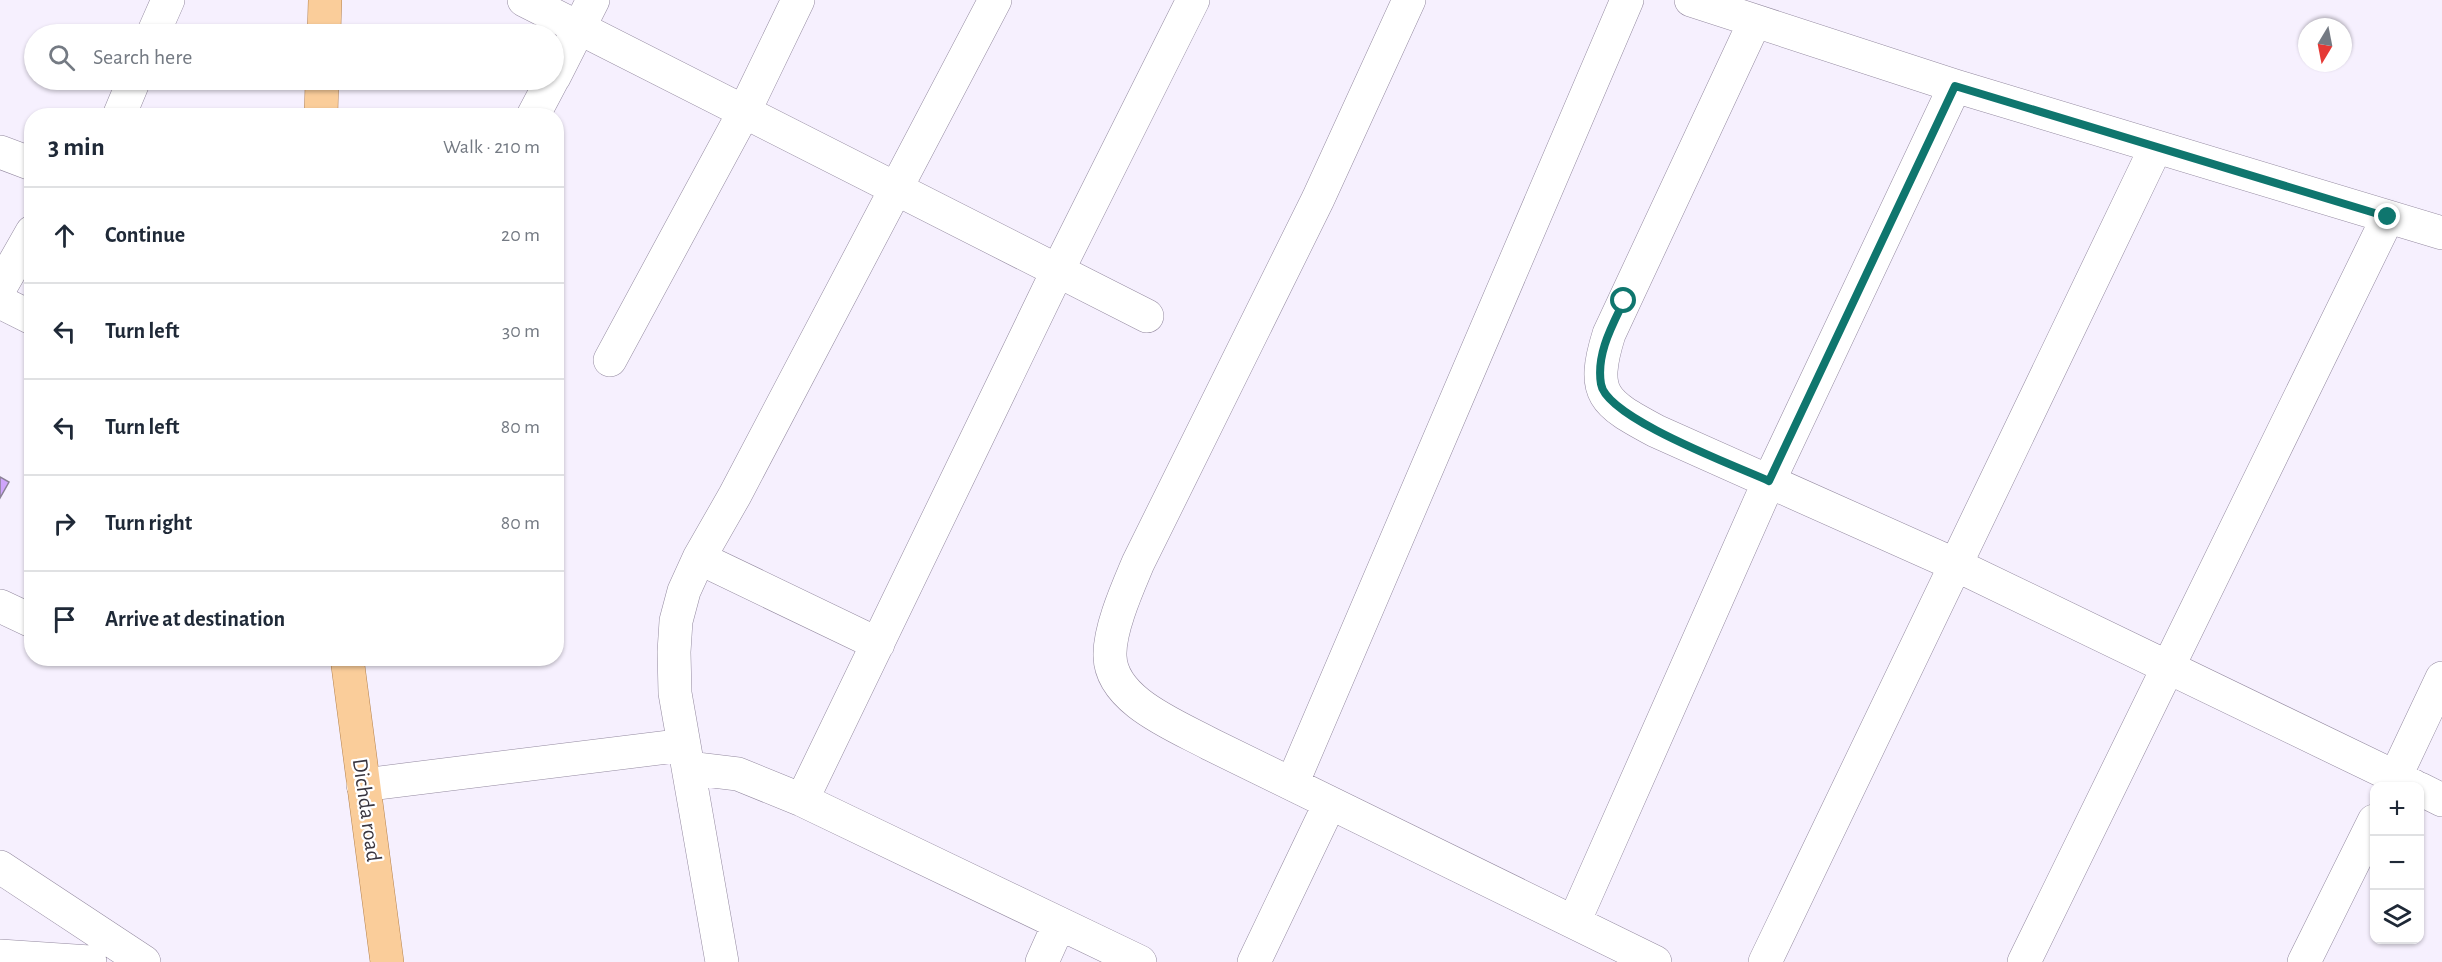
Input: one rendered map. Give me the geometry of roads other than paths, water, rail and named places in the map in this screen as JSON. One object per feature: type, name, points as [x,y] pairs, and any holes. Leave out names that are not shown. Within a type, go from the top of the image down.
[{"type":"main road","points":[[322,1],[323,24]]},
{"type":"main road","points":[[321,108],[322,90]]},
{"type":"main road","name":"Dichda road","points":[[348,666],[387,962]]},
{"type":"street","points":[[157,24],[168,0]]},
{"type":"street","points":[[524,0],[586,14],[744,112],[1147,316]]},
{"type":"street","points":[[610,360],[744,112],[798,0]]},
{"type":"street","points":[[722,962],[675,693],[676,621],[684,591],[699,558],[741,485],[995,0]]},
{"type":"street","points":[[802,800],[1058,270],[1193,0]]},
{"type":"street","points":[[1409,0],[1318,199],[1138,563],[1123,598],[1109,657],[1116,681],[1131,698],[1210,744],[1655,962]]},
{"type":"street","points":[[1292,784],[1627,0]]},
{"type":"street","points":[[1691,0],[1955,86],[2442,234]]},
{"type":"street","points":[[564,57],[586,14]]},
{"type":"street","points":[[1755,21],[1609,334],[1600,360],[1601,386],[1613,405],[1634,418],[1769,481],[1956,565],[2399,782]]},
{"type":"street","points":[[1574,922],[1769,481],[1955,86]]},
{"type":"street","points":[[122,108],[130,90]]},
{"type":"street","points":[[537,108],[547,90]]},
{"type":"street","points":[[1765,962],[2156,147]]},
{"type":"street","points":[[0,153],[24,161]]},
{"type":"street","points":[[2024,962],[2388,217]]},
{"type":"street","points":[[0,288],[24,246]]},
{"type":"street","points":[[0,302],[24,314]]},
{"type":"street","points":[[699,558],[878,644]]},
{"type":"street","points":[[0,606],[24,617]]},
{"type":"street","points":[[2406,782],[2442,678]]},
{"type":"street","points":[[363,785],[686,756],[802,800],[1140,962]]},
{"type":"street","points":[[2424,793],[2442,800]]},
{"type":"street","points":[[1254,962],[1330,802]]},
{"type":"street","points":[[2304,962],[2370,828]]},
{"type":"street","points":[[0,867],[144,962]]},
{"type":"street","points":[[1042,962],[1059,924]]},
{"type":"street","points":[[0,956],[90,962]]}]
